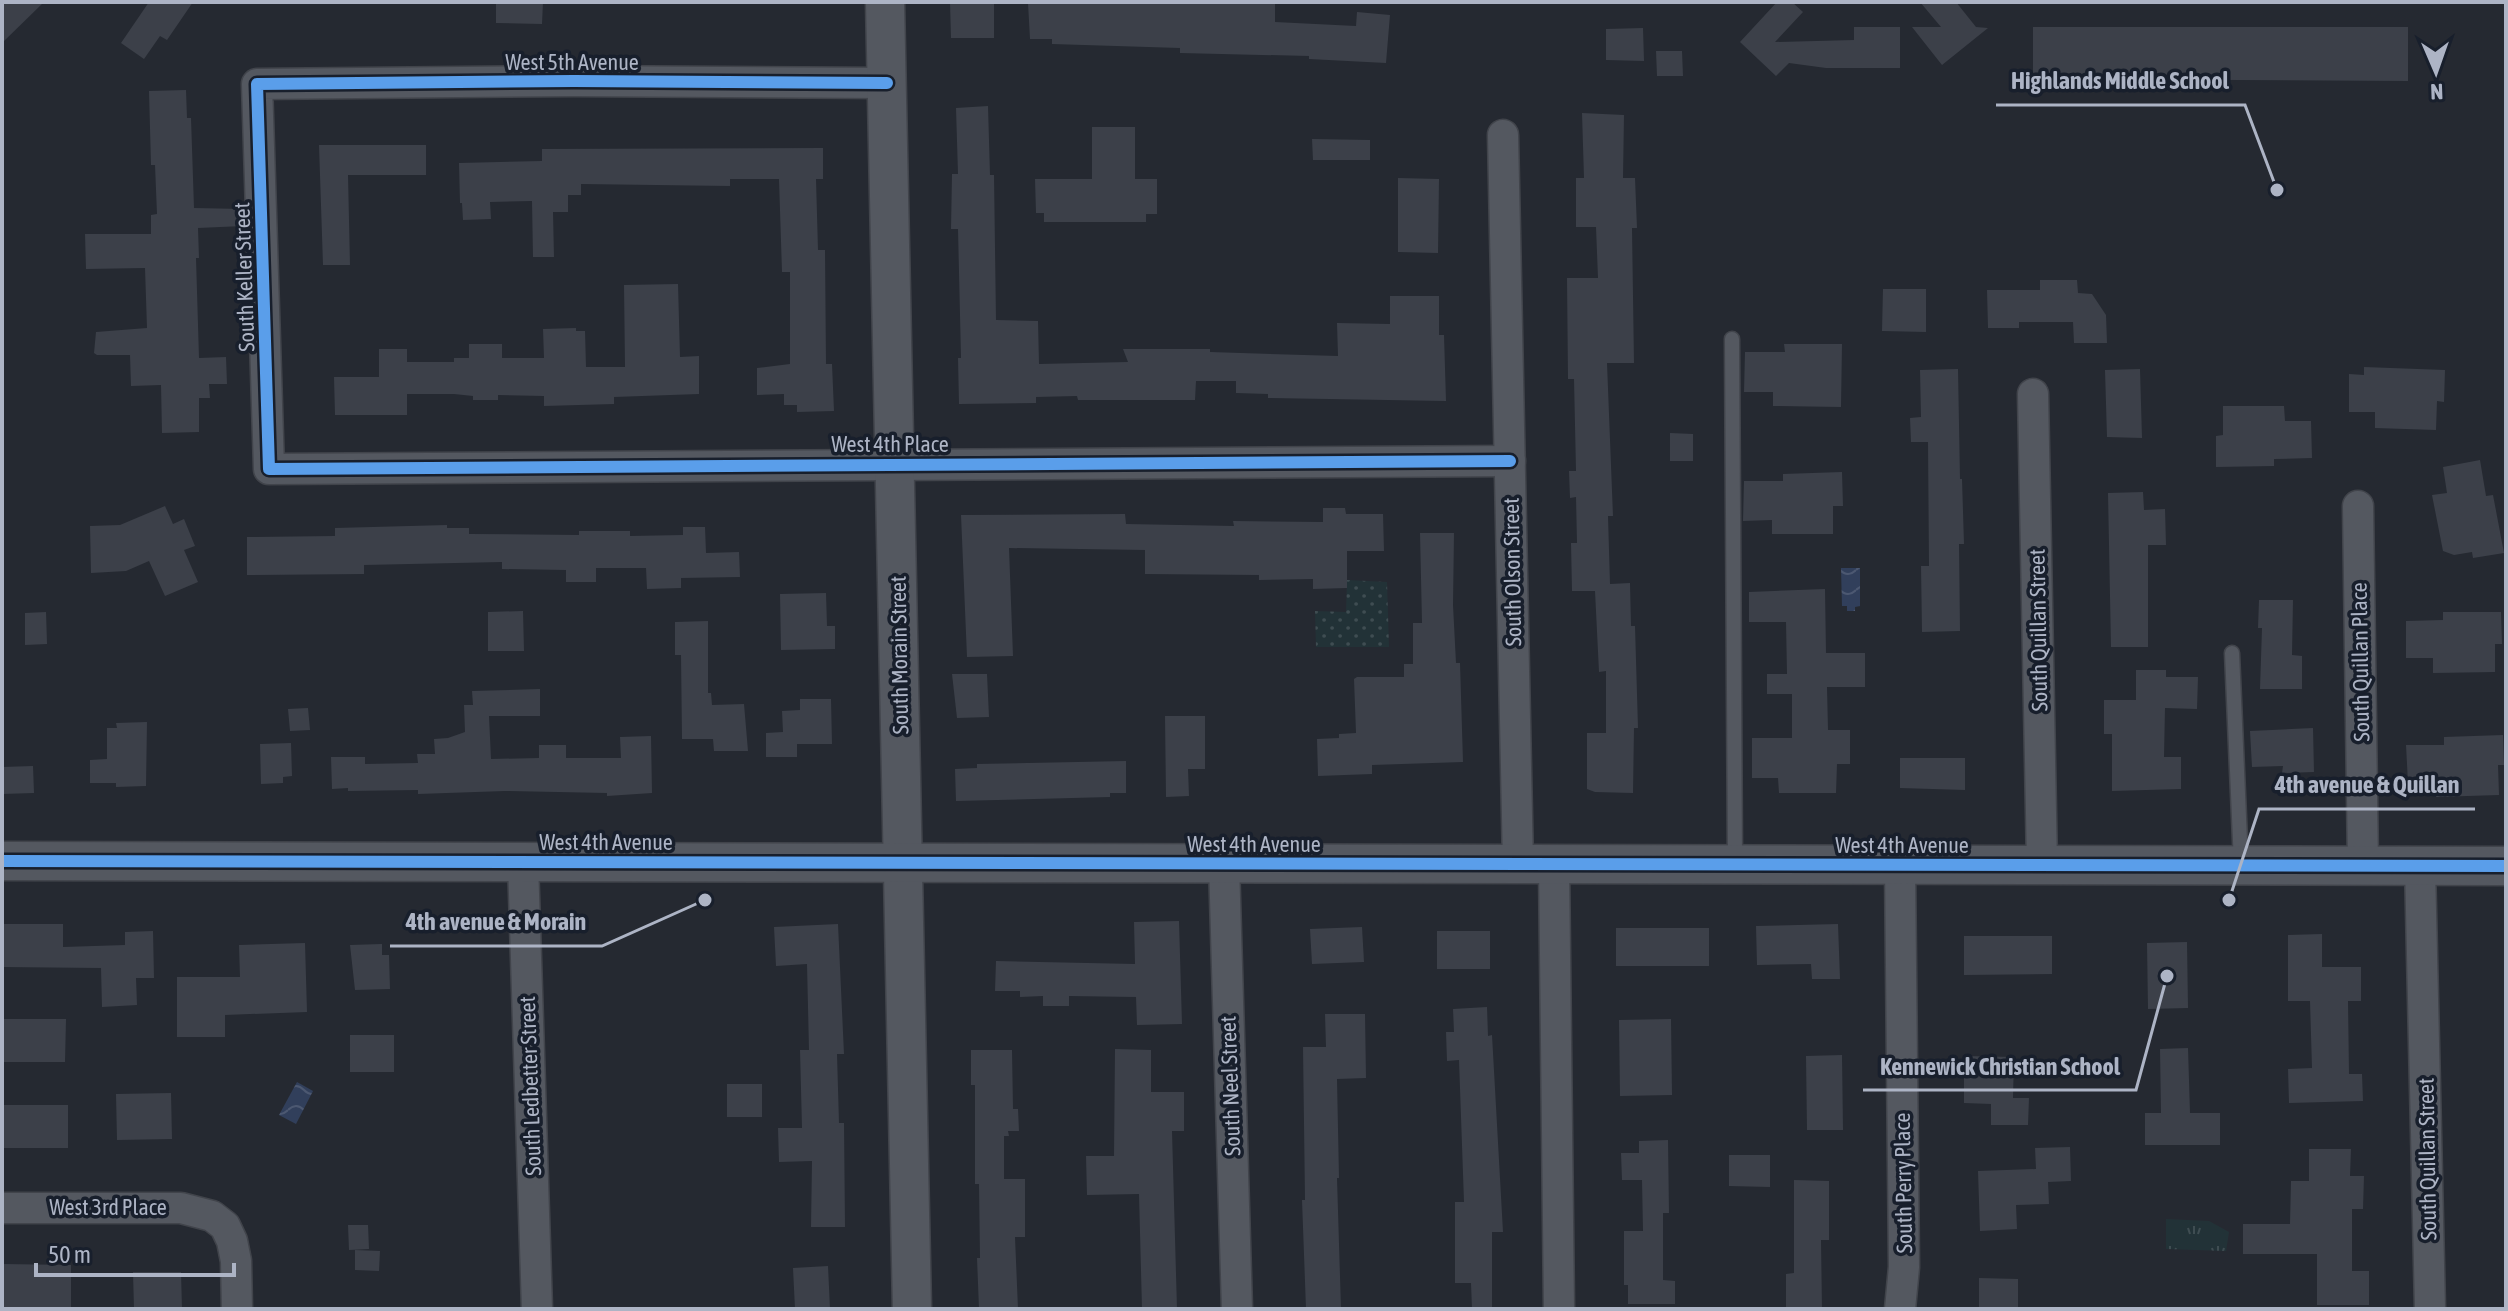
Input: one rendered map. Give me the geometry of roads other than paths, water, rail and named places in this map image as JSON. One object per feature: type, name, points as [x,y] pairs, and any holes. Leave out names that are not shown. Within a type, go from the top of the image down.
[{"type":"street","name":"South Morain Street","points":[[885,2],[912,1309]]},
{"type":"street","name":"West 5th Avenue","points":[[257,84],[574,81],[887,83]]},
{"type":"street","name":"South Keller Street","points":[[257,84],[269,469]]},
{"type":"street","name":"South Olson Street","points":[[1503,135],[1510,461],[1536,865],[1559,1309]]},
{"type":"street","name":"South Quillan Street","points":[[2033,394],[2042,865]]},
{"type":"street","name":"West 4th Place","points":[[269,469],[1510,461]]},
{"type":"street","name":"South Quillan Place","points":[[2358,506],[2363,866]]},
{"type":"street","name":"West 4th Avenue","points":[[2,861],[2506,866]]},
{"type":"street","name":"South Ledbetter Street","points":[[523,862],[537,1309]]},
{"type":"street","name":"South Neel Street","points":[[1224,864],[1237,1309]]},
{"type":"street","name":"South Perry Place","points":[[1900,865],[1904,1267],[1900,1309]]},
{"type":"street","name":"South Quillan Street","points":[[2420,866],[2430,1309]]},
{"type":"street","name":"West 3rd Place","points":[[2,1208],[181,1208],[212,1216],[225,1226],[232,1241],[236,1261],[237,1309]]},
{"type":"lane","points":[[1732,339],[1735,864]]},
{"type":"lane","points":[[2232,653],[2241,866]]},
{"type":"water","points":[[1841,568],[1860,568],[1860,606],[1855,607],[1855,611],[1847,611],[1847,606],[1842,606]]},
{"type":"water","points":[[297,1082],[313,1091],[296,1124],[279,1115]]},
{"type":"place","name":"Highlands Middle School","points":[[2277,190]]},
{"type":"place","name":"4th avenue & Morain","points":[[705,900]]},
{"type":"place","name":"4th avenue & Quillan","points":[[2229,900]]},
{"type":"place","name":"Kennewick Christian School","points":[[2167,976]]}]
